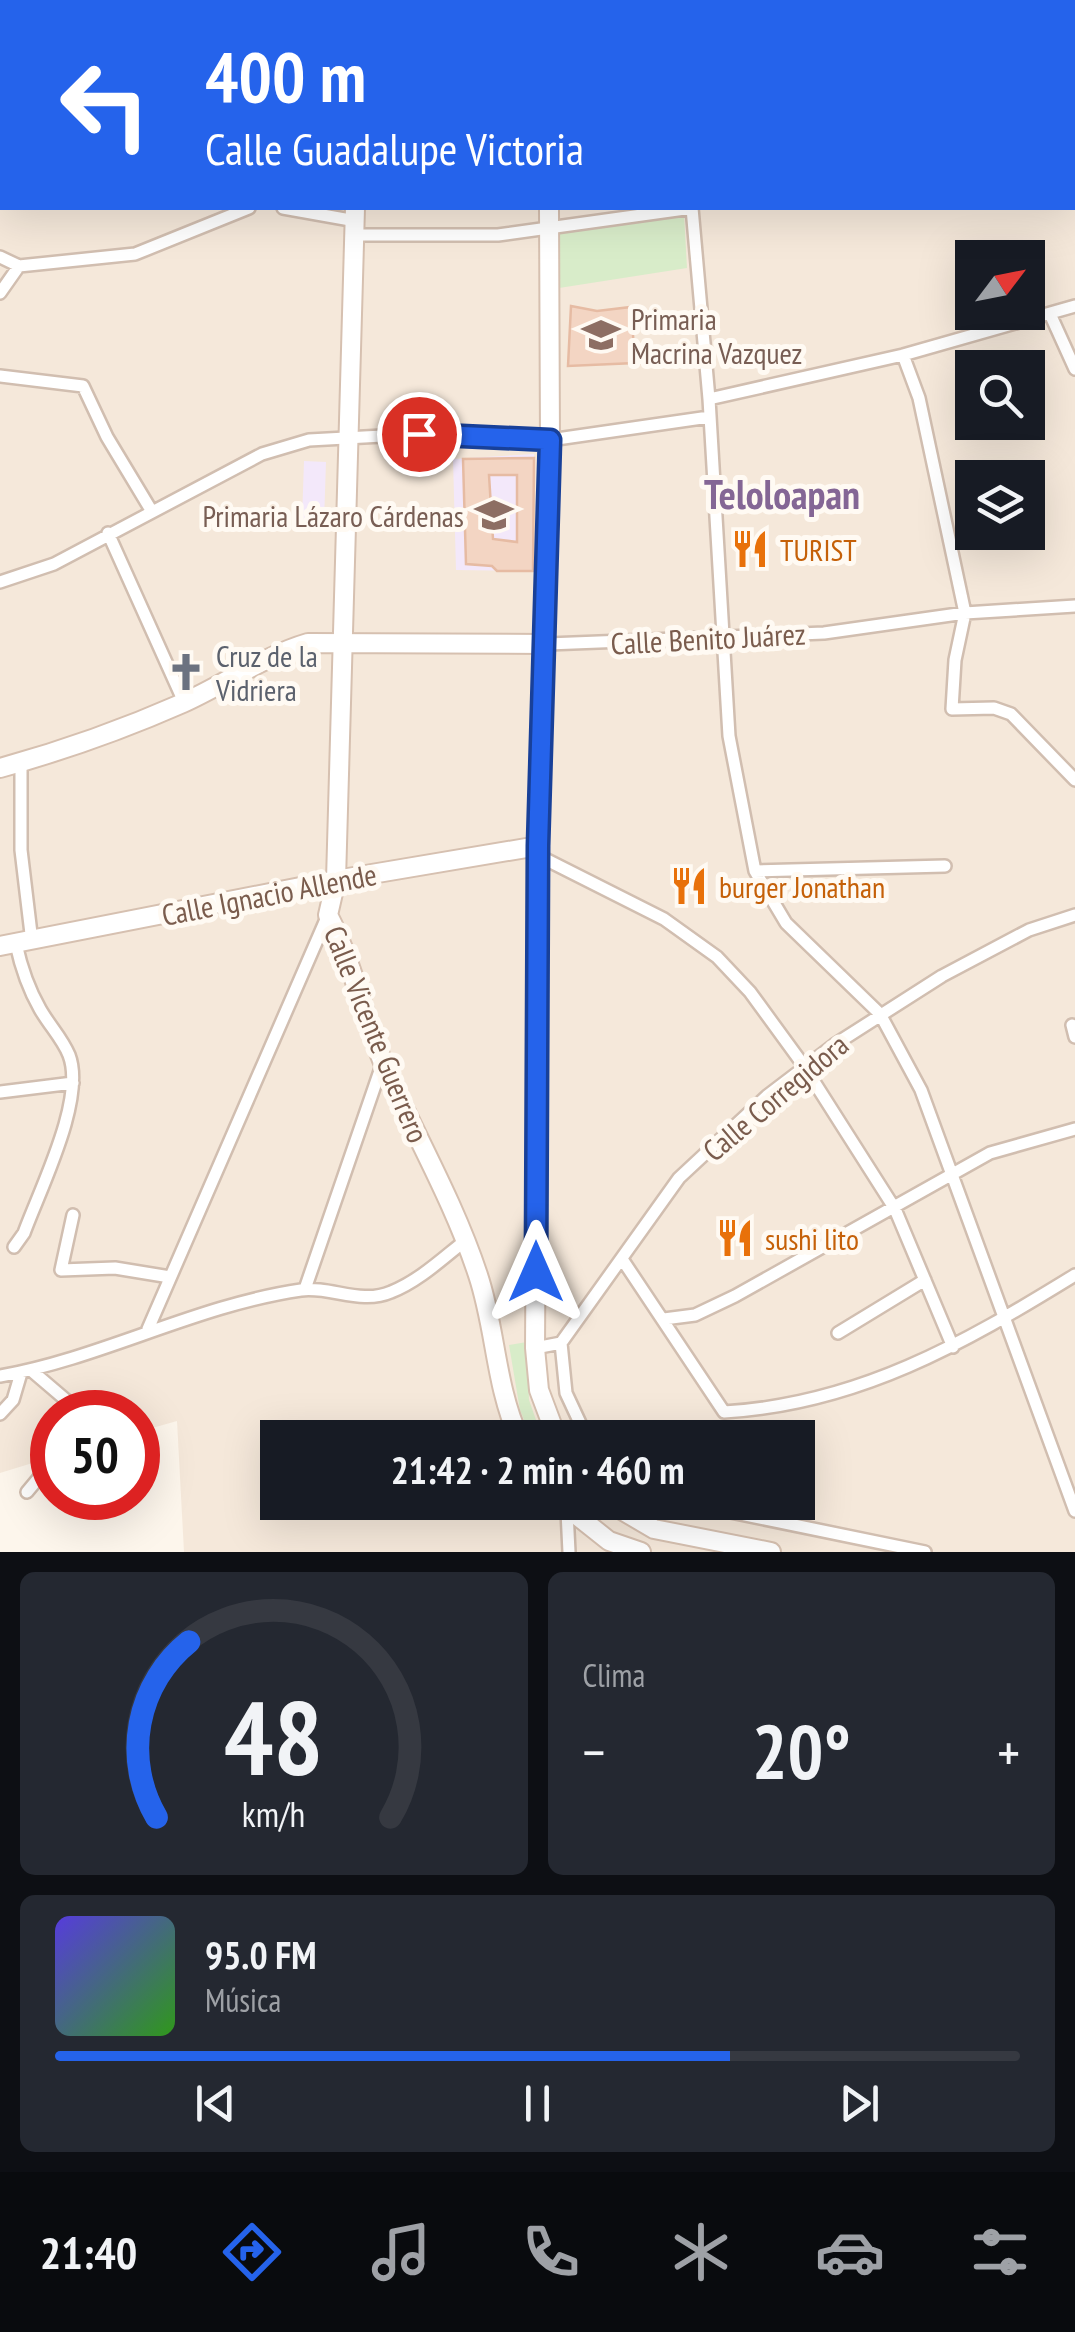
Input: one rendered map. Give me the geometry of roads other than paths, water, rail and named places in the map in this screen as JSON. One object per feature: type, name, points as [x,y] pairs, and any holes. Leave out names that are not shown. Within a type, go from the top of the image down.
[{"type":"main road","points":[[548,217],[548,644],[538,851],[535,1348],[539,1390],[550,1420]]},
{"type":"main road","name":"Calle Vicente Guerrero","points":[[356,221],[339,640],[336,880],[328,915],[348,955],[383,1062],[466,1240],[491,1319],[496,1369],[513,1420]]},
{"type":"main road","name":"Calle Benito Juárez","points":[[0,768],[184,702],[284,650],[339,640],[548,644]]},
{"type":"main road","name":"Calle Ignacio Allende","points":[[16,944],[336,880],[538,851]]},
{"type":"main road","points":[[582,1520],[609,1541],[640,1552]]},
{"type":"main road","points":[[639,1520],[654,1529],[771,1552]]},
{"type":"street","points":[[0,257],[19,266],[135,254],[244,210]]},
{"type":"street","points":[[294,210],[356,221],[498,235],[548,217],[660,210]]},
{"type":"street","points":[[692,210],[709,399],[729,736],[755,871],[786,923],[880,1014],[921,1090],[1075,1511]]},
{"type":"street","points":[[0,293],[19,266]]},
{"type":"street","points":[[709,399],[903,355],[1075,306]]},
{"type":"street","points":[[1050,316],[1075,369]]},
{"type":"street","points":[[903,355],[919,398],[964,613],[955,660],[952,709],[994,708],[1011,714],[1075,780]]},
{"type":"street","points":[[0,376],[83,386],[107,438],[151,510]]},
{"type":"street","points":[[0,582],[54,564],[262,454],[348,434],[550,440],[709,417]]},
{"type":"street","points":[[108,534],[184,702]]},
{"type":"street","name":"Calle Benito Juárez","points":[[548,644],[824,633],[964,613],[1075,606]]},
{"type":"street","points":[[14,1247],[24,1233],[62,1132],[74,1083],[69,1056],[34,998],[16,944],[21,762]]},
{"type":"street","points":[[538,851],[664,918],[717,957],[750,992],[804,1066],[895,1208],[953,1347]]},
{"type":"street","points":[[755,871],[944,866]]},
{"type":"street","points":[[148,1329],[328,915]]},
{"type":"street","name":"Calle Corregidora","points":[[560,1342],[679,1178],[804,1066],[880,1014],[986,951],[1029,930],[1075,915]]},
{"type":"street","points":[[304,1289],[383,1062]]},
{"type":"street","points":[[0,1092],[74,1083]]},
{"type":"street","points":[[664,1319],[695,1316],[722,1303],[990,1153],[1075,1130]]},
{"type":"street","points":[[73,1215],[61,1270],[129,1268],[170,1277]]},
{"type":"street","points":[[0,1376],[26,1372],[148,1329],[304,1289],[371,1298],[391,1292],[466,1240]]},
{"type":"street","points":[[622,1260],[724,1412],[811,1403],[953,1347],[1075,1275]]},
{"type":"street","points":[[838,1333],[926,1280]]},
{"type":"street","points":[[535,1348],[560,1342],[566,1393],[579,1420]]},
{"type":"street","points":[[26,1372],[50,1390]]},
{"type":"street","points":[[0,1414],[13,1400],[26,1372]]},
{"type":"street","points":[[27,1492],[30,1488]]},
{"type":"street","points":[[566,1520],[570,1552]]},
{"type":"street","points":[[769,1520],[925,1552]]},
{"type":"place","name":"Primaria Macrina Vazquez","points":[[601,335]]},
{"type":"place","name":"Primaria Lázaro Cárdenas","points":[[494,515]]},
{"type":"place","name":"TURIST","points":[[750,549]]},
{"type":"place","name":"Cruz de la Vidriera","points":[[186,672]]},
{"type":"place","name":"burger Jonathan","points":[[689,886]]},
{"type":"place","name":"sushi lito","points":[[735,1238]]},
{"type":"district","name":"Teloloapan","points":[[782,494]]}]
